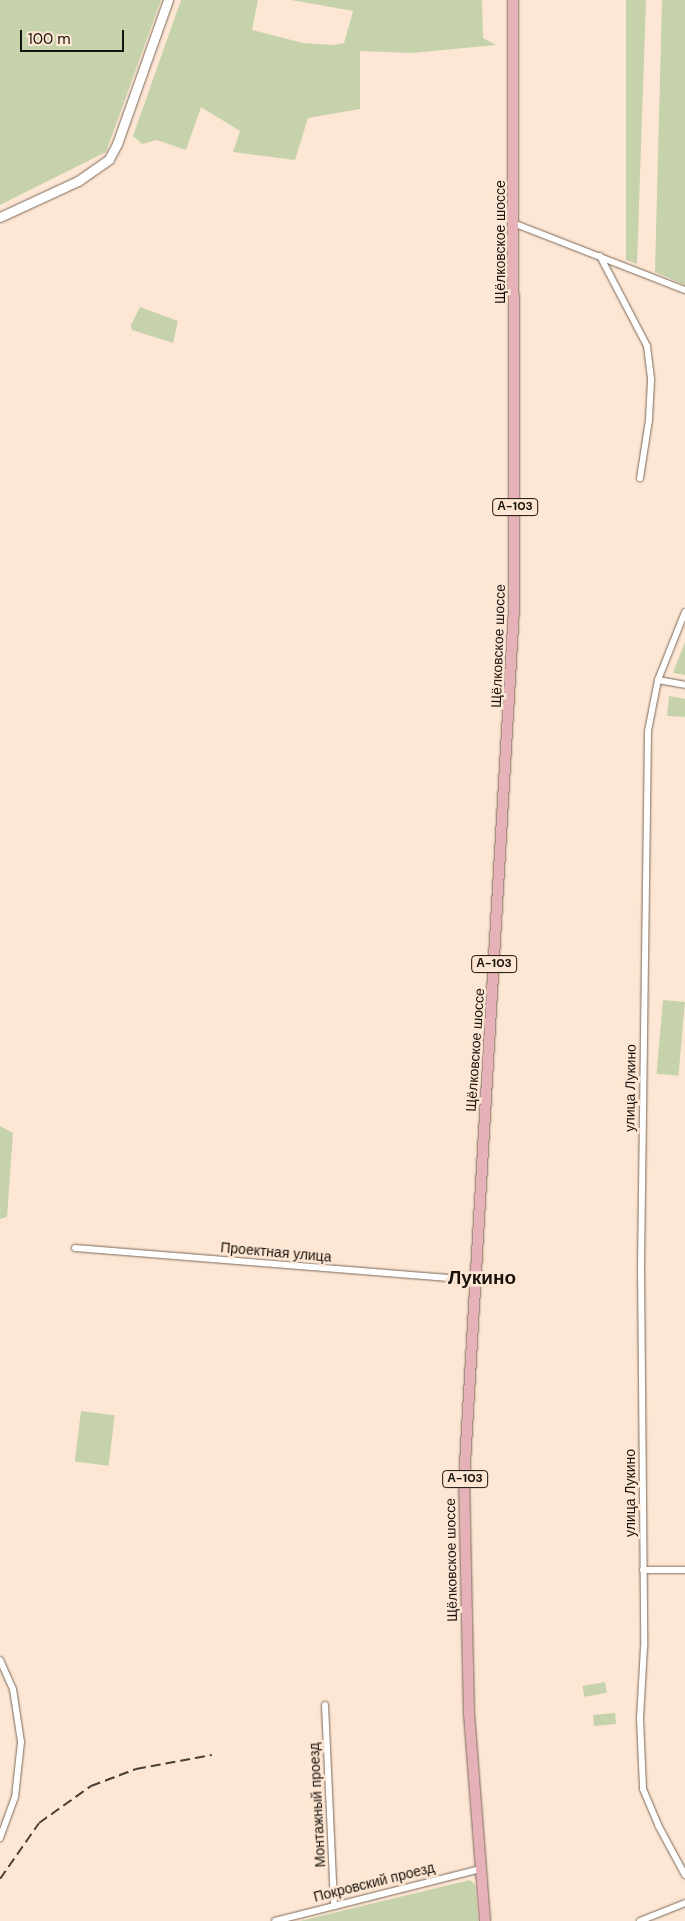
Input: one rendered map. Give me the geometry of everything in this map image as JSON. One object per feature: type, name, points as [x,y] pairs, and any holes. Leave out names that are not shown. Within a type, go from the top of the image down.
[{"type":"main road","points":[[0,217],[78,181],[109,159],[118,144],[168,0]]},
{"type":"main road","name":"Щёлковское шоссе","points":[[485,1921],[470,1714],[464,1539],[474,1280],[514,608],[514,0]]},
{"type":"street","points":[[513,223],[685,290]]},
{"type":"street","points":[[600,256],[646,346],[650,381],[649,420],[640,478]]},
{"type":"street","name":"улица Лукино","points":[[685,612],[658,680],[648,747],[640,1268],[644,1647],[640,1719],[643,1789],[658,1825],[685,1874]]},
{"type":"street","points":[[658,680],[685,685]]},
{"type":"street","name":"Проектная улица","points":[[75,1248],[474,1280]]},
{"type":"street","points":[[643,1570],[685,1570]]},
{"type":"street","points":[[0,1660],[13,1689],[21,1742],[16,1797],[0,1838]]},
{"type":"street","name":"Монтажный проезд","points":[[325,1704],[334,1904]]},
{"type":"street","name":"Покровский проезд","points":[[275,1921],[334,1904],[480,1869]]},
{"type":"street","points":[[640,1921],[685,1903]]},
{"type":"green space","points":[[0,0],[161,0],[106,152],[0,205]]},
{"type":"green space","points":[[181,0],[258,0],[252,30],[303,43],[334,45],[344,43],[353,11],[291,0],[482,0],[483,38],[496,45],[412,53],[360,51],[360,109],[308,118],[295,160],[233,152],[240,131],[201,107],[186,150],[157,140],[142,144],[133,136]]},
{"type":"green space","points":[[626,0],[646,0],[637,264],[626,260]]},
{"type":"green space","points":[[662,0],[685,0],[685,285],[655,272]]},
{"type":"green space","points":[[140,307],[178,321],[173,343],[132,330],[131,325]]},
{"type":"green space","points":[[685,642],[685,675],[673,673]]},
{"type":"green space","points":[[669,696],[685,699],[685,717],[667,716]]},
{"type":"green space","points":[[663,1000],[685,1002],[678,1076],[657,1074]]},
{"type":"green space","points":[[0,1126],[13,1133],[7,1217],[0,1219]]},
{"type":"green space","points":[[81,1411],[115,1415],[109,1466],[75,1462]]},
{"type":"green space","points":[[605,1682],[607,1693],[584,1697],[582,1686]]},
{"type":"green space","points":[[615,1713],[616,1724],[594,1726],[593,1715]]},
{"type":"green space","points":[[470,1880],[475,1885],[478,1921],[300,1921]]},
{"type":"railway","points":[[0,1879],[39,1823],[91,1786],[136,1769],[212,1755]]},
{"type":"district","name":"Лукино","points":[[482,1278]]}]
